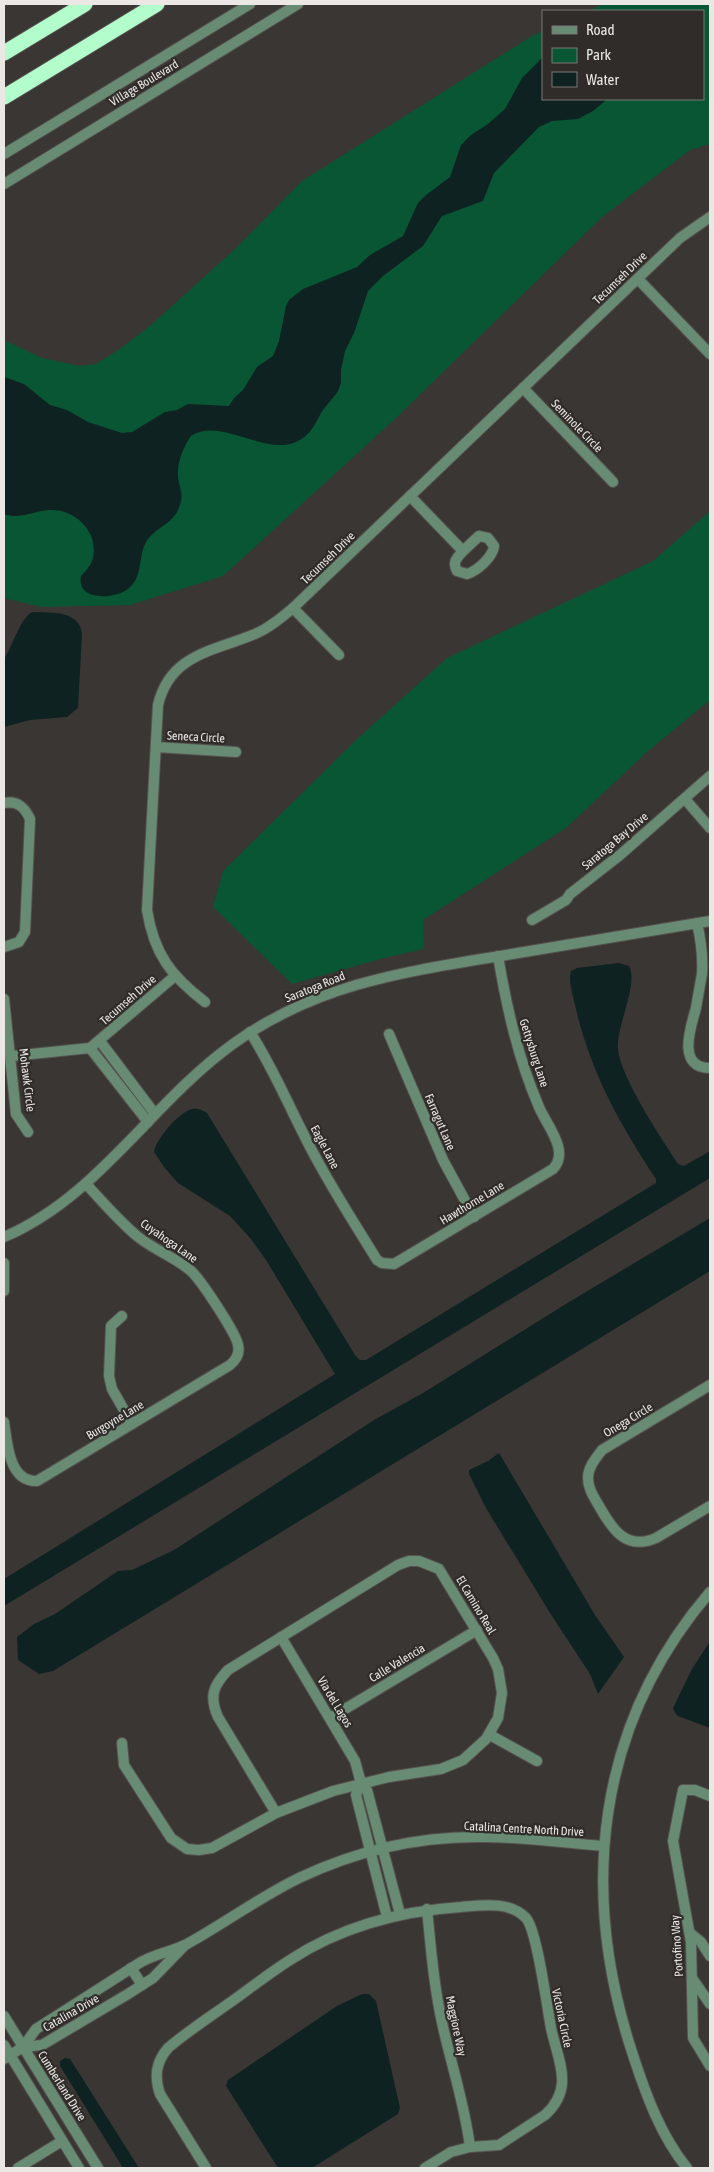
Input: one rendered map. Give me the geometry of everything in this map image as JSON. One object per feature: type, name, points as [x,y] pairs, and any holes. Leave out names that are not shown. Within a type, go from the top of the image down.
[{"type":"highway","points":[[4,53],[86,4]]},
{"type":"highway","points":[[4,96],[158,4]]},
{"type":"street","name":"Village Boulevard","points":[[4,154],[250,4]]},
{"type":"street","name":"Village Boulevard","points":[[4,184],[298,4]]},
{"type":"street","name":"Tecumseh Drive","points":[[205,1002],[175,976],[163,959],[153,939],[147,910],[160,698],[168,679],[177,668],[195,656],[265,629],[293,608],[680,238],[710,218]]},
{"type":"street","points":[[638,278],[710,354]]},
{"type":"street","name":"Seminole Circle","points":[[523,388],[613,482]]},
{"type":"street","points":[[410,496],[463,551]]},
{"type":"street","points":[[293,608],[339,655]]},
{"type":"street","name":"Seneca Circle","points":[[156,747],[236,752]]},
{"type":"street","name":"Saratoga Bay Drive","points":[[532,920],[566,900],[570,894],[620,855],[710,776]]},
{"type":"street","points":[[685,798],[710,828]]},
{"type":"street","points":[[4,803],[14,802],[20,805],[25,809],[30,819],[25,932],[19,942],[4,947]]},
{"type":"street","name":"Saratoga Road","points":[[4,1237],[41,1218],[86,1184],[210,1062],[250,1032],[299,1005],[346,987],[400,973],[710,921]]},
{"type":"street","points":[[697,923],[702,951],[702,971],[699,992],[688,1031],[688,1044],[695,1062],[700,1066],[710,1068]]},
{"type":"street","name":"Gettysburg Lane","points":[[498,956],[508,1015],[518,1053],[535,1098],[560,1153]]},
{"type":"street","name":"Tecumseh Drive","points":[[152,1118],[100,1041],[175,976]]},
{"type":"street","name":"Mohawk Circle","points":[[4,999],[12,1056],[16,1114],[28,1132]]},
{"type":"street","name":"Eagle Lane","points":[[250,1032],[277,1077],[304,1136],[332,1187],[377,1260],[388,1265]]},
{"type":"street","name":"Farragut Lane","points":[[389,1034],[443,1160],[474,1217]]},
{"type":"street","points":[[12,1056],[90,1048],[100,1041]]},
{"type":"street","points":[[90,1048],[152,1118]]},
{"type":"street","name":"Hawthorne Lane","points":[[388,1265],[400,1262],[553,1169],[560,1159],[560,1153]]},
{"type":"street","name":"Cuyahoga Lane","points":[[86,1184],[136,1235],[180,1263],[204,1286],[238,1344],[239,1350],[234,1361],[217,1373]]},
{"type":"street","points":[[4,1263],[4,1291]]},
{"type":"street","points":[[122,1316],[111,1326],[109,1376],[112,1389],[132,1424]]},
{"type":"street","name":"Burgoyne Lane","points":[[4,1422],[16,1471],[30,1481],[43,1478],[217,1373]]},
{"type":"street","name":"Onega Circle","points":[[710,1385],[602,1450],[592,1463],[588,1476],[590,1490],[612,1528],[620,1536],[638,1542],[647,1542],[656,1538],[710,1506]]},
{"type":"street","name":"El Camino Real","points":[[122,1743],[124,1766],[168,1833],[181,1846],[193,1850],[212,1848],[276,1813],[326,1793],[361,1783],[452,1766],[474,1753],[490,1735],[501,1706],[501,1681],[493,1658],[439,1570],[419,1561],[409,1561],[398,1565],[228,1670],[218,1681],[213,1693],[213,1705],[218,1717],[276,1813]]},
{"type":"street","points":[[684,2166],[662,2128],[649,2099],[630,2046],[619,2006],[612,1975],[604,1910],[604,1846],[607,1817],[616,1770],[637,1707],[668,1648],[710,1592]]},
{"type":"street","name":"Calle Valencia","points":[[330,1718],[477,1630]]},
{"type":"street","name":"Via del Lagos","points":[[281,1637],[353,1756],[361,1783],[367,1790],[383,1848]]},
{"type":"street","points":[[490,1735],[537,1761]]},
{"type":"street","name":"Via del Lagos","points":[[361,1783],[356,1795],[371,1852]]},
{"type":"street","name":"Portofino Way","points":[[710,1796],[695,1790],[684,1790],[674,1836],[690,1933],[693,2038],[710,2066]]},
{"type":"street","name":"Catalina Centre North Drive","points":[[383,1848],[424,1841],[481,1837],[604,1846]]},
{"type":"street","points":[[383,1848],[400,1914]]},
{"type":"street","name":"Catalina Drive","points":[[23,2047],[42,2045],[97,2013],[154,1978],[185,1946],[298,1879],[324,1867],[383,1848]]},
{"type":"street","points":[[371,1852],[387,1916]]},
{"type":"street","name":"Victoria Circle","points":[[206,2168],[160,2094],[156,2078],[159,2062],[163,2054],[174,2043],[291,1959],[342,1932],[387,1916],[427,1909],[467,1906],[506,1907],[514,1910],[527,1920],[535,1938],[555,2046],[562,2072],[561,2095],[552,2109],[545,2115],[499,2145],[470,2146],[451,2152],[425,2168]]},
{"type":"street","name":"Maggiore Way","points":[[427,1909],[433,1968],[442,2024],[456,2085],[466,2116],[470,2146]]},
{"type":"street","points":[[690,1933],[701,1942],[710,1956]]},
{"type":"street","name":"Catalina Drive","points":[[23,2047],[36,2028],[131,1968],[155,1954],[185,1946]]},
{"type":"street","points":[[131,1968],[142,1985]]},
{"type":"street","points":[[692,1977],[710,2004]]},
{"type":"street","points":[[87,1996],[97,2013]]},
{"type":"street","name":"Cumberland Drive","points":[[4,2016],[98,2168]]},
{"type":"street","points":[[4,2045],[7,2057],[79,2168]]},
{"type":"street","points":[[7,2057],[23,2047]]},
{"type":"street","points":[[18,2168],[62,2141]]},
{"type":"green space","points":[[604,4],[710,4],[710,144],[690,150],[601,218],[395,419],[223,576],[130,605],[41,607],[4,598],[4,340],[42,358],[80,366],[96,364],[151,325],[235,249],[302,181],[542,31],[542,100],[704,100],[704,10],[589,10]]},
{"type":"green space","points":[[710,511],[710,700],[648,751],[566,828],[423,920],[424,949],[380,959],[292,984],[213,907],[223,871],[357,739],[447,658],[653,561]]},
{"type":"water","points":[[542,58],[542,100],[606,100],[593,111],[578,119],[552,121],[539,127],[494,173],[483,201],[442,216],[423,246],[383,276],[368,291],[354,333],[345,351],[341,370],[341,383],[338,391],[306,436],[290,444],[276,445],[217,431],[203,431],[191,436],[184,449],[178,470],[181,501],[178,509],[175,516],[154,533],[145,544],[136,579],[128,589],[106,596],[90,594],[84,590],[81,584],[81,576],[89,567],[94,551],[93,541],[89,532],[77,518],[68,513],[49,510],[16,516],[4,514],[4,377],[24,384],[50,405],[67,410],[88,422],[122,433],[132,432],[165,412],[177,410],[188,404],[229,406],[234,398],[243,390],[257,367],[273,356],[279,341],[289,300],[303,289],[357,267],[370,255],[403,236],[418,203],[450,177],[461,145],[505,109],[522,78]]},
{"type":"water","points":[[32,612],[63,614],[76,621],[80,626],[82,634],[78,708],[67,717],[30,720],[4,727],[4,659],[23,621]]},
{"type":"water","points":[[619,963],[629,966],[631,974],[629,994],[618,1040],[620,1061],[643,1108],[678,1164],[684,1166],[710,1151],[710,1178],[4,1606],[4,1579],[335,1374],[266,1260],[251,1239],[230,1216],[178,1183],[154,1152],[163,1133],[175,1120],[192,1109],[207,1113],[355,1355],[360,1360],[366,1360],[656,1183],[656,1179],[618,1117],[597,1074],[581,1029],[571,988],[571,971],[577,968]]},
{"type":"water","points":[[710,1218],[710,1271],[53,1671],[39,1674],[18,1660],[17,1637],[34,1624],[55,1614],[118,1571],[132,1570],[174,1550],[374,1420],[423,1393],[574,1299]]},
{"type":"water","points":[[499,1453],[595,1615],[624,1657],[598,1694],[590,1674],[550,1613],[486,1508],[469,1474],[469,1470],[488,1461]]},
{"type":"water","points":[[710,1641],[710,1728],[678,1716],[673,1708],[692,1669]]},
{"type":"water","points":[[362,1994],[369,1994],[376,2001],[400,2108],[398,2114],[312,2168],[278,2168],[226,2086],[228,2080],[337,2006]]},
{"type":"water","points":[[65,2058],[70,2059],[139,2168],[123,2168],[60,2066],[60,2061]]}]
